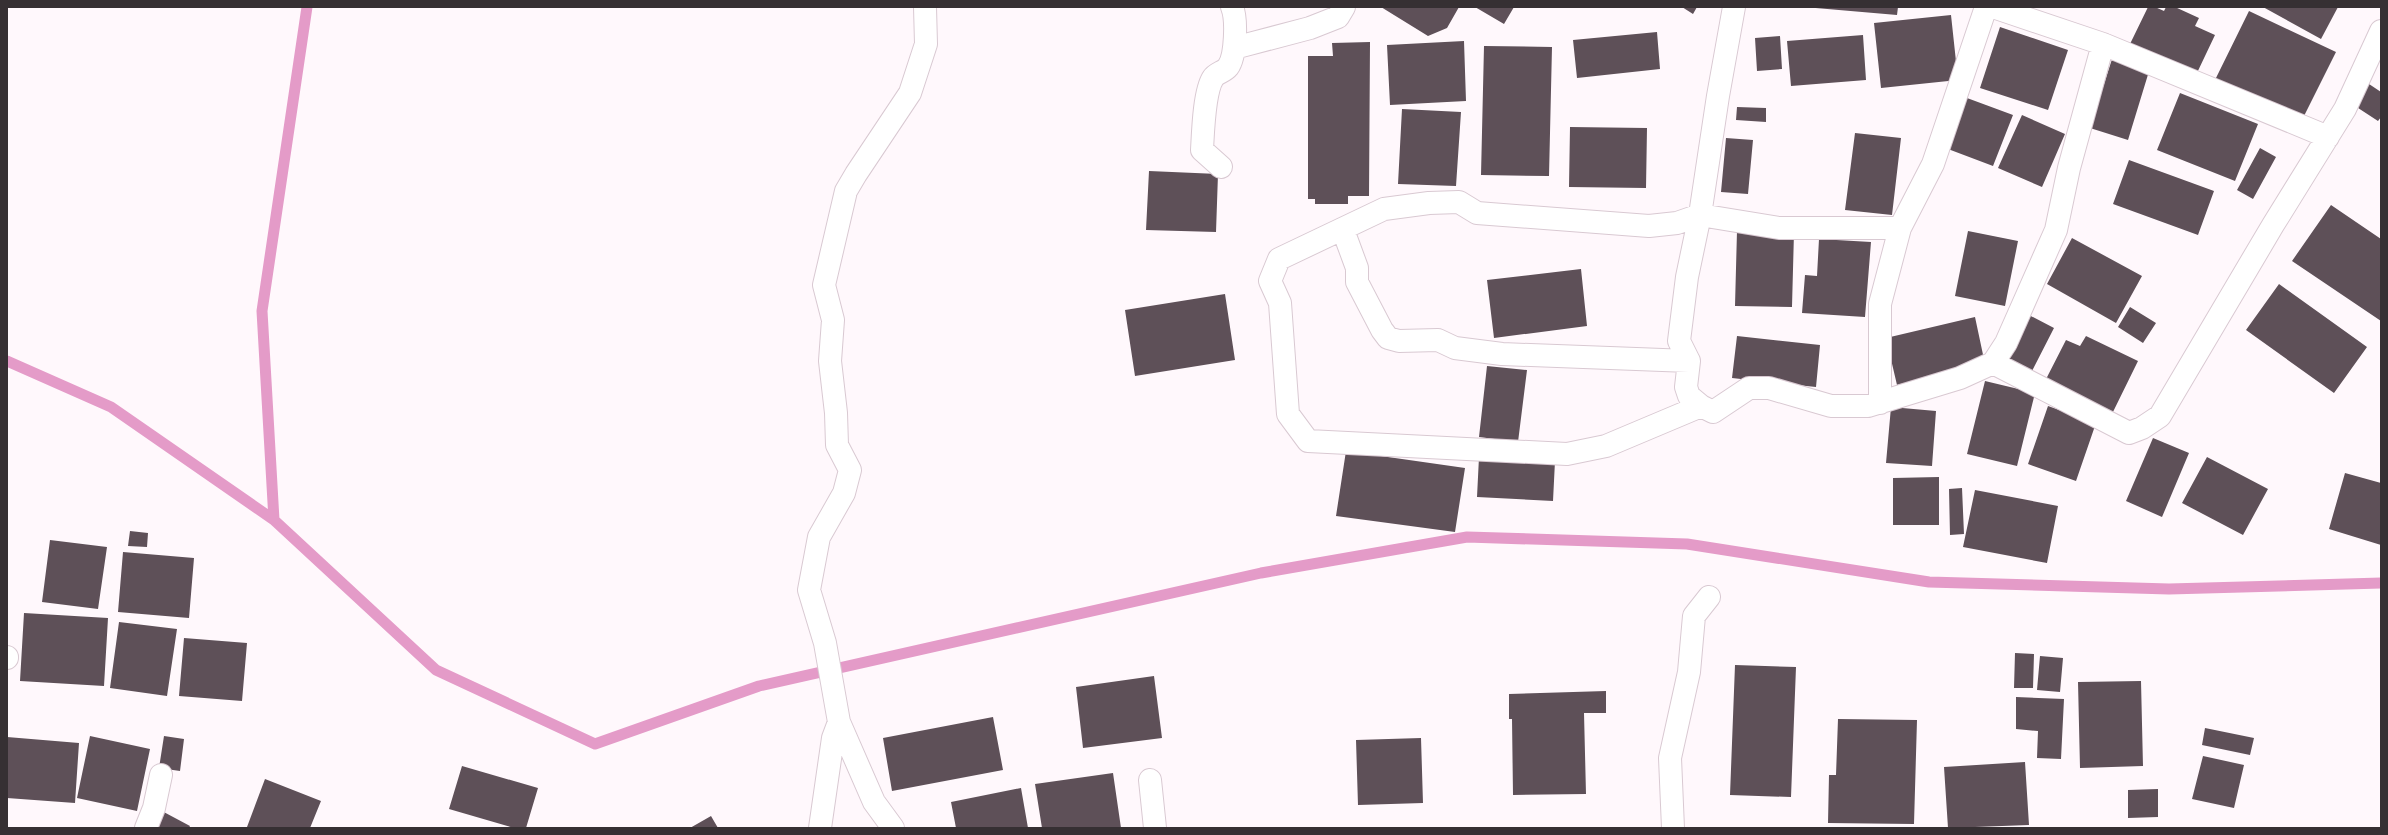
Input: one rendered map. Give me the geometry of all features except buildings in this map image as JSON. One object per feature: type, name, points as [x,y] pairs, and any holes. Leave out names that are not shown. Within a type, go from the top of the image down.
[{"type":"street","points":[[893,828],[889,819],[874,802],[839,722],[825,643],[809,590],[819,537],[844,494],[850,470],[837,445],[836,413],[830,361],[833,320],[824,285],[846,191],[910,93],[926,44],[926,7]]},
{"type":"street","points":[[1221,168],[1202,150],[1204,111],[1213,78],[1228,67],[1234,48],[1234,13],[1232,7]]},
{"type":"street","points":[[1234,48],[1310,28],[1338,17],[1344,7]]},
{"type":"street","points":[[1734,7],[1700,215],[1686,278],[1679,341],[1689,361],[1686,387],[1690,396],[1701,406],[1713,412],[1749,388],[1769,388],[1831,406],[1868,406],[1960,378],[1993,363],[2006,343],[2056,230],[2069,168],[2103,44]]},
{"type":"street","points":[[1880,402],[1880,304],[1900,228],[1933,164],[1986,7]]},
{"type":"street","points":[[1993,7],[2103,44],[2328,137]]},
{"type":"street","points":[[1993,363],[2129,433],[2142,428],[2160,416],[2345,109],[2381,31]]},
{"type":"street","points":[[1701,406],[1606,446],[1567,454],[1308,442],[1288,414],[1280,303],[1270,281],[1279,259],[1343,230],[1384,209],[1430,203],[1459,202],[1477,213],[1650,226],[1677,223],[1700,215],[1779,228],[1900,228]]},
{"type":"street","points":[[1343,230],[1357,268],[1357,282],[1382,330],[1388,338],[1399,341],[1438,340],[1455,348],[1502,354],[1689,361]]},
{"type":"street","points":[[1673,828],[1670,758],[1689,672],[1694,616],[1709,597]]},
{"type":"street","points":[[820,828],[833,738],[839,722]]},
{"type":"street","points":[[146,828],[154,808],[161,775]]},
{"type":"street","points":[[1150,780],[1155,828]]},
{"type":"waterway","points":[[274,520],[262,311],[307,7]]},
{"type":"waterway","points":[[7,361],[111,407],[274,520],[436,670],[595,744],[759,686],[1261,573],[1467,537],[1687,544],[1929,582],[2169,589],[2381,583]]}]
